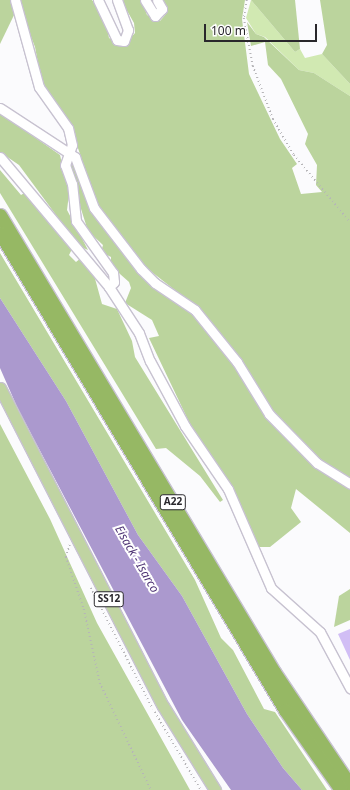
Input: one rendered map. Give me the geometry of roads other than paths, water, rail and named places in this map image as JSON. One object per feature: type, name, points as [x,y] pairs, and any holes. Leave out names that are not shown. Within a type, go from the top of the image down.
[{"type":"highway","name":"A22","points":[[0,215],[293,703],[350,785]]},
{"type":"highway","name":"A22","points":[[0,233],[285,710],[341,790]]},
{"type":"main road","name":"SS12","points":[[0,388],[163,706],[215,790]]},
{"type":"street","points":[[15,0],[39,87],[68,128],[72,145],[65,165],[72,184],[76,221],[113,273],[114,282],[109,287]]},
{"type":"street","points":[[98,0],[117,40],[124,40],[128,30],[117,0]]},
{"type":"street","points":[[145,0],[155,16],[162,10],[157,0]]},
{"type":"street","points":[[0,108],[78,162],[94,208],[140,269],[155,283],[195,310],[237,362],[269,414],[317,463],[350,484]]},
{"type":"street","points":[[0,157],[109,287],[139,332],[150,361],[185,426],[228,489],[271,588],[320,632],[350,688]]},
{"type":"water","name":"Eisack - Isarco","points":[[0,298],[66,401],[138,535],[182,596],[247,714],[283,768],[302,790],[231,790],[182,720],[18,409],[0,368]]}]
